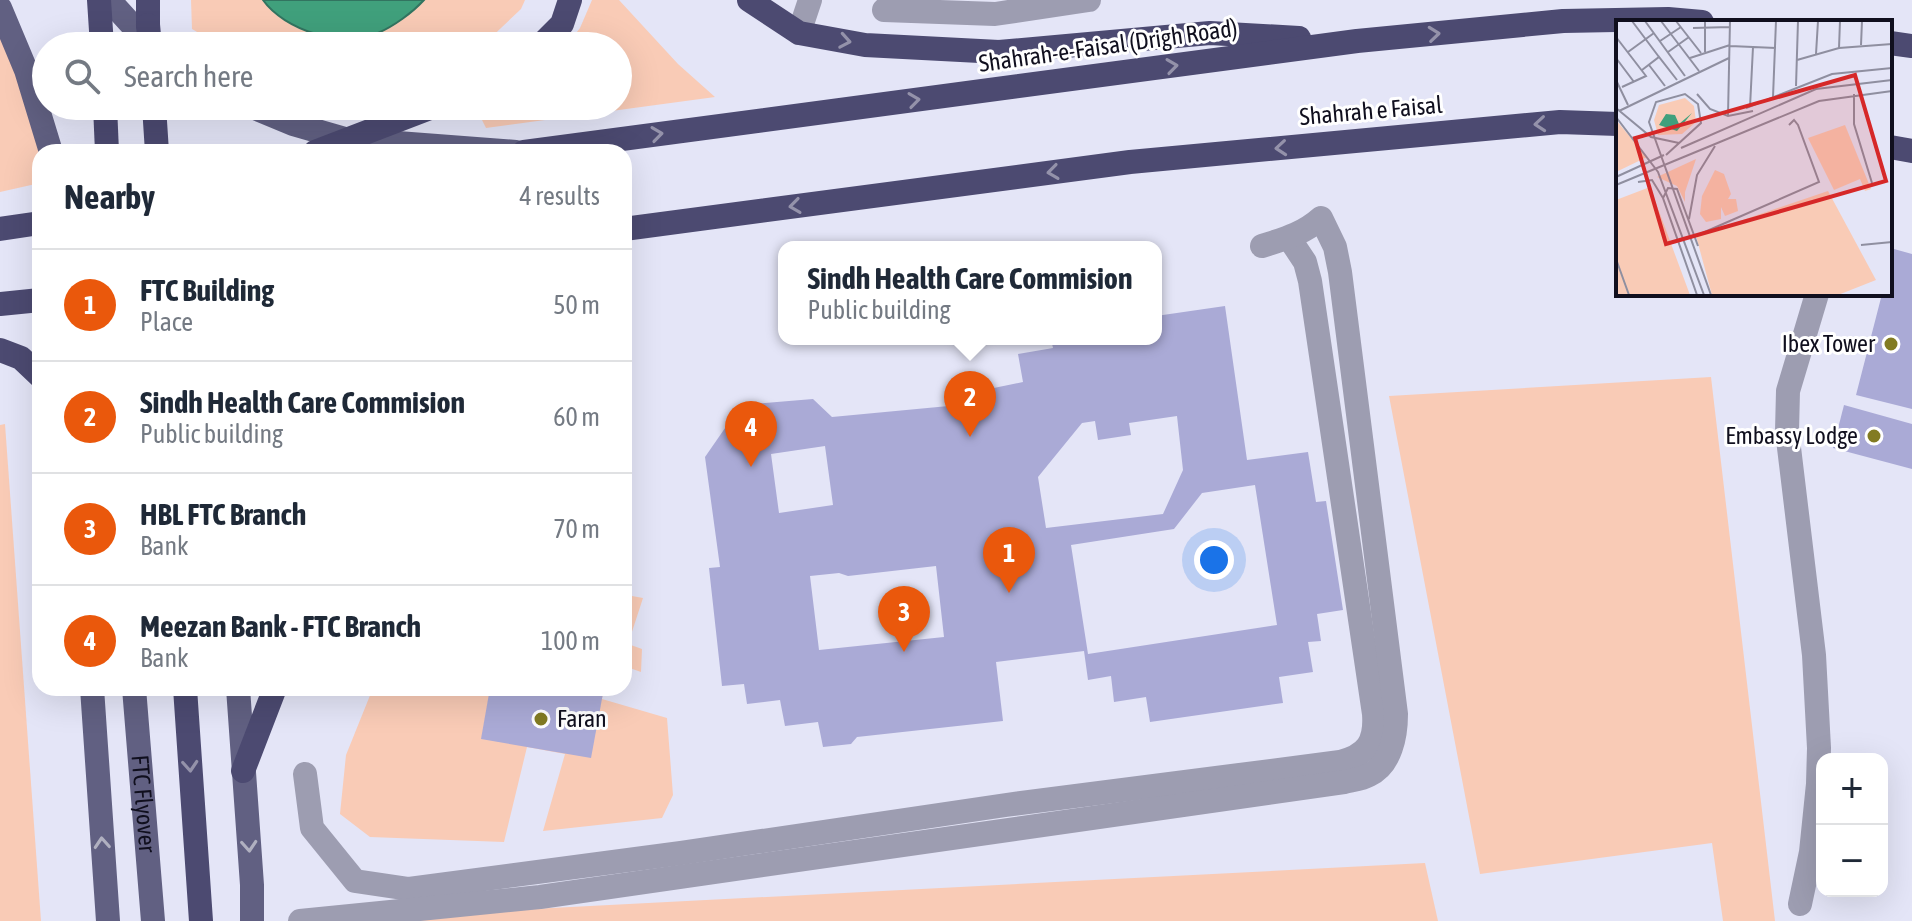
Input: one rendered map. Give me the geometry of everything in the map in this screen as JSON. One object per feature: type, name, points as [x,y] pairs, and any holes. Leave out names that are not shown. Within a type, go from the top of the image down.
[{"type":"highway","points":[[99,0],[101,32]]},
{"type":"highway","points":[[148,0],[149,32]]},
{"type":"highway","points":[[554,32],[562,24],[570,0]]},
{"type":"highway","points":[[749,0],[799,33],[865,45],[999,52],[1210,33],[1357,41]]},
{"type":"highway","name":"Shahrah-e-Faisal (Drigh Road)","points":[[584,144],[1357,41],[1563,21],[1679,20]]},
{"type":"highway","points":[[1892,43],[1912,46]]},
{"type":"highway","points":[[106,120],[107,144]]},
{"type":"highway","points":[[155,120],[156,144]]},
{"type":"highway","points":[[333,144],[400,120]]},
{"type":"highway","name":"Shahrah e Faisal","points":[[632,232],[1130,162],[1560,122],[1616,124]]},
{"type":"highway","points":[[1892,147],[1912,151]]},
{"type":"highway","points":[[0,229],[32,224]]},
{"type":"highway","points":[[0,304],[32,301]]},
{"type":"highway","points":[[0,350],[21,358],[32,368]]},
{"type":"highway","points":[[186,696],[201,921]]},
{"type":"highway","points":[[243,771],[272,696]]},
{"type":"main road","points":[[109,0],[141,32]]},
{"type":"main road","points":[[0,8],[32,90]]},
{"type":"main road","points":[[41,120],[49,144]]},
{"type":"main road","points":[[283,120],[345,139],[411,144]]},
{"type":"main road","points":[[93,696],[108,921]]},
{"type":"main road","name":"FTC Flyover","points":[[135,696],[153,921]]},
{"type":"main road","points":[[238,696],[252,921]]},
{"type":"street","points":[[799,33],[810,0]]},
{"type":"street","points":[[884,10],[997,7],[1089,0]]},
{"type":"street","points":[[1262,246],[1308,230],[1321,218],[1335,247],[1396,714],[1363,752],[1356,768]]},
{"type":"street","points":[[1289,238],[1305,262],[1310,281],[1385,727]]},
{"type":"street","points":[[1800,904],[1811,852],[1819,748],[1814,655],[1787,431],[1787,402],[1816,296]]},
{"type":"street","points":[[305,774],[312,828],[355,881],[409,889],[1006,805],[1340,762],[1356,768]]},
{"type":"street","points":[[300,921],[540,897],[1356,768]]},
{"type":"shaded area","points":[[191,0],[525,0],[521,9],[497,32],[197,32],[192,29]]},
{"type":"shaded area","points":[[263,0],[424,0],[380,32],[310,32],[273,11]]},
{"type":"shaded area","points":[[592,0],[619,0],[678,64],[715,97],[632,108],[632,32],[577,32]]},
{"type":"shaded area","points":[[0,30],[39,144],[32,144],[32,185],[0,192]]},
{"type":"shaded area","points":[[482,120],[545,120],[486,128]]},
{"type":"shaded area","points":[[1711,377],[1775,921],[1723,921],[1712,843],[1480,874],[1389,396]]},
{"type":"shaded area","points":[[5,424],[41,921],[0,921],[0,425]]},
{"type":"shaded area","points":[[632,596],[643,598],[632,632]]},
{"type":"shaded area","points":[[632,645],[642,649],[641,672],[632,669]]},
{"type":"shaded area","points":[[370,696],[603,696],[602,699],[667,718],[673,795],[662,818],[543,831],[565,754],[527,747],[504,842],[370,837],[340,814],[346,755]]},
{"type":"shaded area","points":[[1425,863],[1438,921],[301,921]]},
{"type":"building","name":"Ibex Tower","points":[[1894,249],[1912,254],[1912,409],[1856,395],[1881,296],[1892,296]]},
{"type":"building","points":[[1225,306],[1247,460],[1308,452],[1316,502],[1326,501],[1343,610],[1317,614],[1321,641],[1308,642],[1313,672],[1279,677],[1283,703],[1150,722],[1146,697],[1114,702],[1111,676],[1088,680],[1084,651],[996,662],[1003,721],[857,737],[851,744],[823,747],[818,722],[785,726],[780,700],[747,704],[744,684],[722,686],[709,568],[720,567],[705,457],[741,405],[813,399],[832,417],[991,402],[989,389],[1023,382],[1018,354],[1053,348],[1052,345],[1162,345],[1162,315]],"holes":[[[1177,416],[1183,470],[1163,514],[1046,528],[1038,477],[1082,423],[1095,421],[1098,440],[1131,435],[1129,423]],[[825,446],[833,505],[779,513],[771,454]],[[1255,485],[1277,625],[1088,654],[1071,545],[1174,529],[1202,493]],[[936,566],[944,637],[819,650],[810,576],[839,573],[848,576]]]},
{"type":"building","name":"Embassy Lodge","points":[[1844,405],[1912,424],[1912,469],[1833,448]]},
{"type":"building","name":"Faran","points":[[489,696],[603,696],[591,758],[481,739]]},
{"type":"place","name":"Ibex Tower","points":[[1891,344]]},
{"type":"place","name":"Embassy Lodge","points":[[1874,436]]},
{"type":"place","name":"Sindh Health Care Commision","points":[[970,437]]},
{"type":"place","name":"Meezan Bank - FTC Branch","points":[[751,467]]},
{"type":"place","name":"FTC Building","points":[[1009,593]]},
{"type":"place","name":"HBL FTC Branch","points":[[904,652]]},
{"type":"place","name":"Faran","points":[[541,719]]}]
